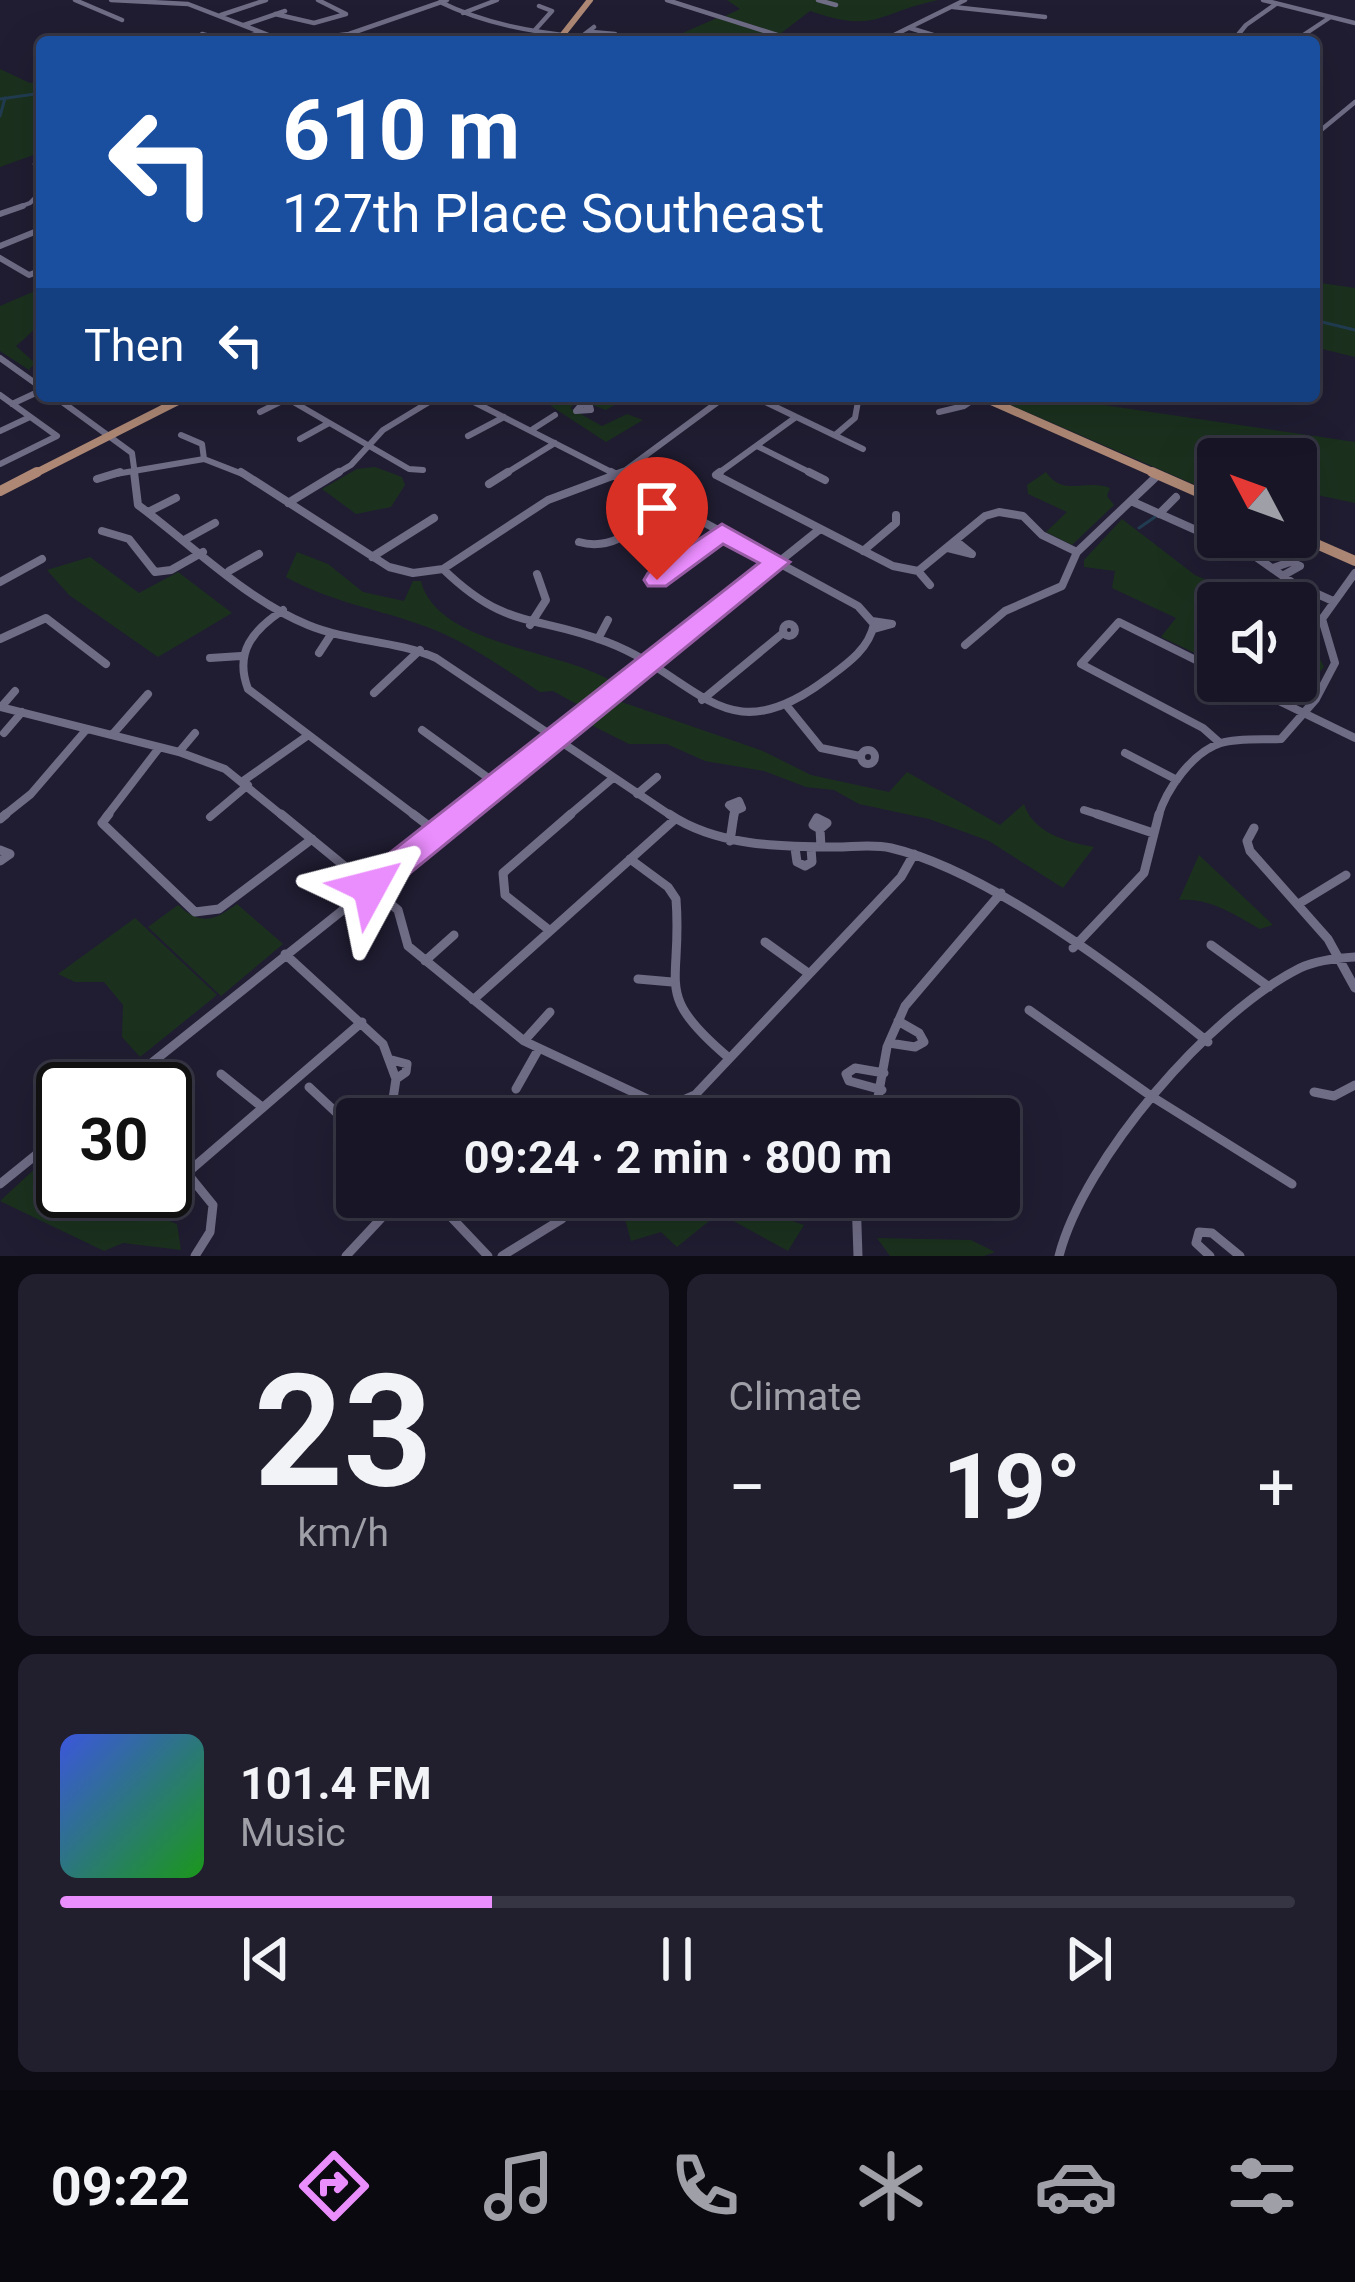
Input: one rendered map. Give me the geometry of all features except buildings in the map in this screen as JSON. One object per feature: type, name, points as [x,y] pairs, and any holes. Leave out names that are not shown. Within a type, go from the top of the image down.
[{"type":"main road","points":[[562,36],[590,0]]},
{"type":"main road","points":[[0,491],[176,402]]},
{"type":"main road","points":[[994,402],[1197,492]]},
{"type":"main road","points":[[1317,544],[1355,561]]},
{"type":"street","points":[[75,0],[122,20]]},
{"type":"street","points":[[219,16],[266,0]]},
{"type":"street","points":[[275,14],[314,23],[346,14],[318,0]]},
{"type":"street","points":[[462,14],[497,0]]},
{"type":"street","points":[[667,0],[780,36]]},
{"type":"street","points":[[818,0],[836,5]]},
{"type":"street","points":[[892,36],[965,0]]},
{"type":"street","points":[[1263,0],[1355,23]]},
{"type":"street","points":[[95,9],[118,1],[186,2],[278,36]]},
{"type":"street","points":[[337,36],[440,1],[462,14],[553,36]]},
{"type":"street","points":[[1237,36],[1277,4]]},
{"type":"street","points":[[534,31],[552,11],[539,6]]},
{"type":"street","points":[[951,7],[1045,17]]},
{"type":"street","points":[[242,25],[285,11]]},
{"type":"street","points":[[495,22],[503,17]]},
{"type":"street","points":[[1302,36],[1330,17]]},
{"type":"street","points":[[908,28],[935,36]]},
{"type":"street","points":[[582,36],[592,29],[607,34]]},
{"type":"street","points":[[249,36],[262,33]]},
{"type":"street","points":[[202,34],[209,36]]},
{"type":"street","points":[[1320,132],[1355,102]]},
{"type":"street","points":[[0,214],[36,197]]},
{"type":"street","points":[[0,246],[36,231]]},
{"type":"street","points":[[0,258],[28,275],[36,272]]},
{"type":"street","points":[[0,358],[36,385]]},
{"type":"street","points":[[12,404],[36,392]]},
{"type":"street","points":[[0,395],[57,436],[0,464]]},
{"type":"street","points":[[63,402],[132,453],[134,496],[148,512],[283,610],[332,633],[421,650],[695,832],[795,848],[876,845],[914,854],[1001,893],[1073,948],[1160,1003],[1208,1042]]},
{"type":"street","points":[[260,412],[277,402]]},
{"type":"street","points":[[294,402],[410,469],[423,470]]},
{"type":"street","points":[[288,502],[351,465],[383,430],[429,402]]},
{"type":"street","points":[[442,569],[480,606],[530,625],[598,639],[649,664],[702,700],[746,713],[787,706],[825,683],[868,644],[873,625],[858,606],[474,402]]},
{"type":"street","points":[[97,478],[204,459],[232,466],[400,572],[442,569],[548,500],[618,476],[718,402]]},
{"type":"street","points":[[765,402],[863,448]]},
{"type":"street","points":[[835,435],[855,418],[856,402]]},
{"type":"street","points":[[938,412],[972,402]]},
{"type":"street","points":[[532,429],[555,416]]},
{"type":"street","points":[[0,431],[29,417]]},
{"type":"street","points":[[468,436],[506,417]]},
{"type":"street","points":[[796,417],[716,475],[893,566],[918,571],[930,585]]},
{"type":"street","points":[[300,439],[330,422]]},
{"type":"street","points":[[181,435],[202,444],[204,459]]},
{"type":"street","points":[[489,484],[556,442]]},
{"type":"street","points":[[757,446],[825,480]]},
{"type":"street","points":[[965,645],[1005,611],[1062,586],[1077,552],[1158,475]]},
{"type":"street","points":[[148,512],[176,497]]},
{"type":"street","points":[[1160,514],[1176,497]]},
{"type":"street","points":[[1131,501],[1197,530]]},
{"type":"street","points":[[579,542],[594,548],[607,546],[669,503]]},
{"type":"street","points":[[918,571],[991,513],[1016,513],[1042,535],[1077,552]]},
{"type":"street","points":[[863,551],[896,523],[896,515]]},
{"type":"street","points":[[372,557],[434,518]]},
{"type":"street","points":[[186,539],[215,523]]},
{"type":"street","points":[[152,1062],[820,529]]},
{"type":"street","points":[[102,531],[115,531],[144,552],[152,570],[171,570],[203,552]]},
{"type":"street","points":[[657,580],[722,532]]},
{"type":"street","points":[[229,571],[259,554]]},
{"type":"street","points":[[1258,558],[1333,601]]},
{"type":"street","points":[[0,582],[42,560]]},
{"type":"street","points":[[1274,568],[1290,562],[1300,566],[1282,575]]},
{"type":"street","points":[[1073,948],[1144,873],[1163,800],[1195,759],[1220,743],[1281,739],[1304,713],[1335,668],[1334,652],[1321,622],[1355,573]]},
{"type":"street","points":[[530,625],[546,600],[537,574]]},
{"type":"street","points":[[283,610],[252,634],[241,656],[248,688],[438,833]]},
{"type":"street","points":[[0,639],[44,617],[106,664]]},
{"type":"street","points":[[598,639],[608,620]]},
{"type":"street","points":[[1197,661],[1119,622],[1081,664],[1203,728],[1220,743]]},
{"type":"street","points":[[319,653],[332,633]]},
{"type":"street","points":[[702,700],[783,633]]},
{"type":"street","points":[[374,693],[421,650]]},
{"type":"street","points":[[210,658],[241,656]]},
{"type":"street","points":[[0,707],[15,691]]},
{"type":"street","points":[[112,735],[148,694]]},
{"type":"street","points":[[1281,702],[1355,738]]},
{"type":"street","points":[[787,706],[821,748],[860,756]]},
{"type":"street","points":[[0,707],[218,765],[402,915],[405,941],[524,1042],[652,1101],[672,1105],[688,1100],[729,1058],[902,878],[914,854]]},
{"type":"street","points":[[4,733],[22,712]]},
{"type":"street","points":[[0,819],[31,794],[86,730]]},
{"type":"street","points":[[422,730],[499,785]]},
{"type":"street","points":[[179,752],[195,733]]},
{"type":"street","points":[[210,818],[245,783],[307,736]]},
{"type":"street","points":[[158,748],[102,823],[202,914],[219,909],[313,839]]},
{"type":"street","points":[[1125,752],[1177,780]]},
{"type":"street","points":[[637,794],[657,777]]},
{"type":"street","points":[[549,930],[510,900],[502,879],[514,860],[613,778]]},
{"type":"street","points":[[1084,810],[1153,833]]},
{"type":"street","points":[[730,841],[735,811]]},
{"type":"street","points":[[473,1000],[674,820]]},
{"type":"street","points":[[795,848],[797,862],[805,866],[812,862],[820,829]]},
{"type":"street","points":[[1254,829],[1246,841],[1250,851],[1300,902],[1355,988]]},
{"type":"street","points":[[0,850],[10,854],[0,861]]},
{"type":"street","points":[[630,859],[668,887],[676,899],[672,982],[676,1005],[687,1024],[729,1058]]},
{"type":"street","points":[[1300,902],[1346,875]]},
{"type":"street","points":[[880,1098],[889,1042],[910,999],[1001,893]]},
{"type":"street","points":[[425,961],[454,935]]},
{"type":"street","points":[[765,941],[808,973]]},
{"type":"street","points":[[1211,945],[1269,987]]},
{"type":"street","points":[[285,954],[362,1022],[392,1060],[407,1064],[406,1072],[396,1079],[394,1098]]},
{"type":"street","points":[[1059,1256],[1069,1215],[1151,1096],[1269,987],[1299,969],[1355,957]]},
{"type":"street","points":[[638,979],[672,982]]},
{"type":"street","points":[[1029,1010],[1151,1096],[1292,1184]]},
{"type":"street","points":[[524,1042],[550,1012]]},
{"type":"street","points":[[192,1169],[362,1022]]},
{"type":"street","points":[[889,1042],[915,1048],[924,1042],[919,1033],[898,1022]]},
{"type":"street","points":[[516,1088],[538,1050]]},
{"type":"street","points":[[882,1090],[852,1082],[846,1074],[855,1068],[884,1073]]},
{"type":"street","points":[[221,1074],[262,1107]]},
{"type":"street","points":[[1314,1092],[1334,1096],[1355,1085]]},
{"type":"street","points":[[309,1087],[336,1112]]},
{"type":"street","points":[[0,1184],[36,1155]]},
{"type":"street","points":[[192,1178],[209,1197],[213,1221],[195,1256]]},
{"type":"street","points":[[346,1256],[381,1218]]},
{"type":"street","points":[[452,1218],[488,1256]]},
{"type":"street","points":[[857,1218],[858,1256]]},
{"type":"street","points":[[502,1256],[562,1220]]},
{"type":"street","points":[[1210,1256],[1196,1243],[1199,1232],[1212,1233],[1240,1256]]},
{"type":"green space","points":[[727,0],[938,0],[864,21],[810,11],[780,34],[725,16],[740,9]]},
{"type":"green space","points":[[717,18],[773,36],[676,36]]},
{"type":"green space","points":[[0,69],[36,82],[36,154],[0,167]]},
{"type":"green space","points":[[1320,283],[1355,288],[1355,357],[1320,348]]},
{"type":"green space","points":[[36,291],[36,325],[16,346],[35,363],[29,370],[0,351],[0,306]]},
{"type":"green space","points":[[553,402],[577,402],[570,408],[602,426],[627,414],[643,420],[606,442],[551,406]]},
{"type":"green space","points":[[584,402],[618,403],[606,410]]},
{"type":"green space","points":[[1004,402],[1083,402],[1355,442],[1355,503],[1317,495],[1317,438],[1197,438],[1197,486]]},
{"type":"green space","points":[[375,467],[402,477],[405,485],[391,507],[356,514],[322,489],[357,469]]},
{"type":"green space","points":[[1046,472],[1068,486],[1110,488],[1107,496],[1114,505],[1072,545],[1046,532],[1067,512],[1028,494],[1027,485]]},
{"type":"green space","points":[[1122,519],[1210,582],[1197,582],[1197,654],[1161,637],[1176,618],[1112,588],[1115,571],[1084,567],[1084,560]]},
{"type":"green space","points":[[297,552],[328,564],[363,592],[404,601],[413,581],[421,581],[431,602],[475,633],[611,681],[582,707],[553,691],[540,692],[442,633],[286,577]]},
{"type":"green space","points":[[90,557],[139,593],[178,572],[232,613],[158,657],[69,595],[47,570]]},
{"type":"green space","points":[[616,700],[763,751],[811,775],[889,792],[907,772],[1000,825],[1024,804],[1043,829],[1094,847],[1063,888],[989,841],[929,819],[859,804],[834,790],[806,787],[764,771],[705,761],[667,744],[629,744],[589,724]]},
{"type":"green space","points":[[1199,855],[1273,925],[1260,929],[1211,904],[1179,900]]},
{"type":"green space","points":[[237,904],[283,944],[221,996],[148,927],[178,905],[207,919]]},
{"type":"green space","points":[[135,918],[217,995],[140,1057],[122,1037],[123,1005],[104,982],[75,982],[58,974]]},
{"type":"green space","points":[[36,1168],[36,1218],[161,1218],[177,1224],[181,1250],[123,1243],[104,1251],[0,1201]]},
{"type":"green space","points":[[625,1218],[713,1218],[677,1247],[661,1232],[631,1241]]},
{"type":"green space","points":[[728,1218],[783,1218],[804,1225],[788,1251]]},
{"type":"green space","points":[[877,1238],[971,1240],[995,1252],[890,1256]]},
{"type":"waterway","points":[[5,98],[36,94]]},
{"type":"waterway","points":[[0,99],[5,98]]},
{"type":"waterway","points":[[0,116],[5,98]]},
{"type":"waterway","points":[[1320,321],[1355,330]]},
{"type":"waterway","points":[[1139,528],[1155,517]]},
{"type":"route","points":[[370,887],[777,562],[722,532],[657,580]]}]
